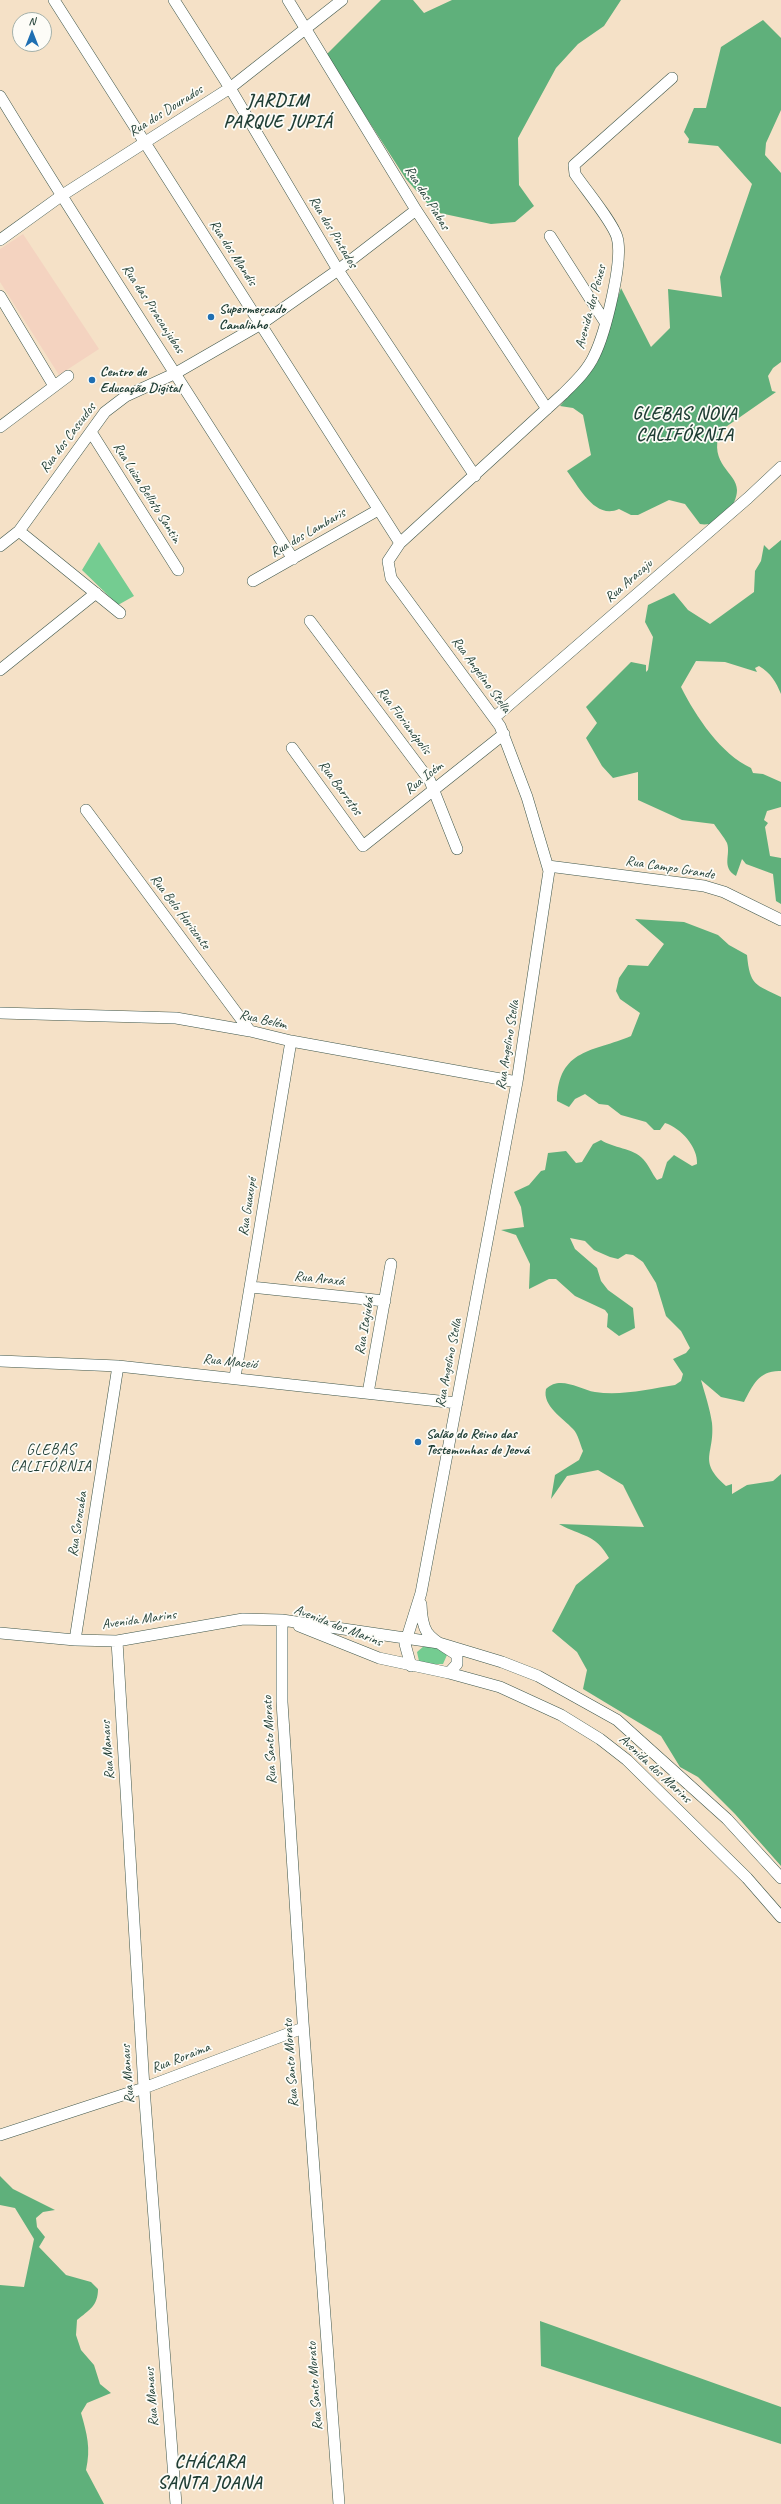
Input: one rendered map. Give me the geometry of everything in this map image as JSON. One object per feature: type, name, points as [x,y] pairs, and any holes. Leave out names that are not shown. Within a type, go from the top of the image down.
[{"type":"street","name":"Rua dos Mandis","points":[[54,0],[400,543]]},
{"type":"street","name":"Rua dos Pintados","points":[[174,0],[230,88],[338,270],[474,476]]},
{"type":"street","name":"Rua das Piabas","points":[[288,0],[416,210],[547,409]]},
{"type":"street","name":"Rua dos Dourados","points":[[0,240],[62,196],[230,88],[342,0]]},
{"type":"street","name":"Avenida dos Peixes","points":[[400,543],[580,378],[594,357],[605,322],[619,258],[617,237],[574,174],[574,165],[672,78]]},
{"type":"street","name":"Rua das Piracanjubas","points":[[0,96],[293,559]]},
{"type":"street","name":"Rua dos Cascudos","points":[[0,546],[18,530],[105,412],[126,396],[176,373],[261,324],[338,270],[416,210]]},
{"type":"street","points":[[550,236],[605,322]]},
{"type":"street","points":[[2,303],[54,386]]},
{"type":"street","points":[[0,427],[68,376]]},
{"type":"street","name":"Rua Luiza Belloto Santin","points":[[91,432],[178,570]]},
{"type":"street","name":"Rua Aracaju","points":[[495,717],[748,498],[781,466]]},
{"type":"street","name":"Rua dos Lambaris","points":[[253,581],[378,510]]},
{"type":"street","points":[[18,530],[120,613]]},
{"type":"street","name":"Rua Angelino Stella","points":[[400,543],[388,561],[391,578],[495,717],[504,734],[527,798],[548,866],[549,882],[517,1082],[421,1593]]},
{"type":"street","points":[[0,670],[96,593]]},
{"type":"street","name":"Rua Florianópolis","points":[[310,622],[430,781],[457,849]]},
{"type":"street","name":"Rua Icém","points":[[363,846],[504,734]]},
{"type":"street","name":"Rua Barretos","points":[[292,748],[363,846]]},
{"type":"street","name":"Rua Belo Horizonte","points":[[86,810],[250,1031]]},
{"type":"street","name":"Rua Campo Grande","points":[[548,866],[704,886],[724,892],[781,920]]},
{"type":"street","name":"Rua Belém","points":[[0,1013],[176,1018],[250,1031],[291,1041],[517,1082]]},
{"type":"street","name":"Rua Guaxupé","points":[[235,1377],[291,1041]]},
{"type":"street","name":"Rua Itajubá","points":[[368,1393],[391,1264]]},
{"type":"street","name":"Rua Araxá","points":[[251,1287],[385,1301]]},
{"type":"street","name":"Rua Maceió","points":[[0,1361],[118,1366],[235,1377],[457,1403]]},
{"type":"street","name":"Rua Sorocaba","points":[[75,1640],[118,1366]]},
{"type":"street","points":[[411,1666],[406,1654],[407,1639],[421,1593]]},
{"type":"street","points":[[421,1593],[422,1624],[426,1632],[457,1655],[458,1660],[454,1669],[449,1673]]},
{"type":"street","name":"Avenida Marins","points":[[0,1634],[75,1640],[116,1641],[243,1619],[282,1620]]},
{"type":"street","name":"Avenida dos Marins","points":[[282,1620],[380,1633],[407,1639],[439,1642],[502,1662],[538,1676],[617,1720],[727,1819],[781,1878]]},
{"type":"street","name":"Avenida dos Marins","points":[[282,1620],[351,1646],[378,1658],[449,1673],[507,1690],[561,1715],[600,1739],[627,1760],[747,1878],[781,1917]]},
{"type":"street","name":"Rua Santo Morato","points":[[282,1620],[282,1702],[303,2028],[339,2504]]},
{"type":"street","name":"Rua Manaus","points":[[116,1641],[144,2088],[176,2504]]},
{"type":"street","name":"Rua Roraima","points":[[0,2135],[144,2088],[303,2028]]},
{"type":"shaded area","points":[[23,234],[99,349],[59,375],[0,282],[0,249]]},
{"type":"green space","points":[[381,0],[413,0],[424,13],[452,0],[621,0],[604,26],[578,44],[556,68],[518,138],[519,185],[534,206],[515,222],[491,224],[435,212],[406,179],[326,55]]},
{"type":"green space","points":[[763,20],[781,38],[781,110],[766,143],[765,155],[781,173],[781,362],[773,368],[768,376],[772,391],[776,392],[720,431],[717,443],[720,460],[733,478],[737,490],[734,503],[725,515],[713,523],[700,524],[685,504],[669,500],[638,515],[631,515],[619,509],[610,511],[602,510],[588,500],[567,471],[591,455],[583,415],[573,408],[560,406],[597,363],[621,288],[651,347],[670,328],[668,289],[722,297],[720,277],[752,184],[718,146],[688,143],[689,139],[684,132],[694,108],[706,108],[721,47]]},
{"type":"green space","points":[[781,540],[781,694],[773,678],[759,666],[755,668],[757,672],[725,662],[696,661],[681,687],[710,734],[730,754],[751,768],[753,773],[763,774],[781,782],[781,807],[767,811],[764,820],[768,823],[765,827],[770,856],[781,858],[781,904],[776,901],[773,874],[746,864],[742,859],[736,876],[731,872],[727,861],[727,843],[714,824],[682,820],[638,800],[638,772],[613,778],[602,766],[586,738],[597,723],[586,707],[631,662],[646,665],[646,672],[648,670],[653,637],[645,622],[648,605],[674,593],[688,610],[710,624],[754,592],[755,571],[761,561],[764,545],[769,550]]},
{"type":"green space","points":[[99,542],[134,596],[118,605],[82,570]]},
{"type":"green space","points":[[635,919],[684,922],[718,935],[729,945],[747,955],[750,973],[755,983],[781,997],[781,1371],[773,1371],[762,1376],[754,1384],[744,1402],[721,1397],[701,1380],[712,1423],[709,1457],[712,1470],[717,1477],[726,1486],[732,1484],[732,1494],[747,1485],[773,1481],[781,1474],[781,1866],[735,1814],[698,1777],[680,1767],[661,1736],[583,1689],[587,1670],[577,1652],[552,1631],[576,1585],[609,1558],[599,1544],[587,1536],[559,1524],[644,1527],[623,1485],[598,1470],[567,1476],[551,1499],[555,1475],[579,1460],[583,1451],[575,1431],[554,1411],[547,1401],[546,1389],[551,1385],[563,1383],[595,1392],[615,1393],[635,1392],[675,1385],[681,1381],[683,1374],[673,1359],[686,1353],[690,1348],[681,1331],[666,1316],[656,1283],[643,1262],[633,1255],[626,1254],[618,1259],[610,1257],[594,1250],[585,1241],[570,1238],[575,1249],[597,1268],[601,1281],[608,1290],[633,1308],[635,1328],[619,1336],[607,1327],[608,1314],[605,1310],[575,1296],[556,1279],[549,1279],[529,1289],[530,1264],[516,1235],[501,1230],[524,1227],[521,1207],[514,1192],[529,1185],[541,1171],[545,1170],[548,1153],[566,1151],[576,1163],[582,1162],[593,1144],[601,1140],[639,1155],[645,1161],[657,1180],[662,1178],[667,1162],[674,1155],[692,1166],[697,1164],[697,1158],[692,1145],[677,1129],[665,1123],[660,1130],[654,1130],[646,1122],[621,1115],[608,1105],[599,1104],[585,1094],[575,1099],[569,1107],[557,1101],[559,1084],[564,1071],[571,1061],[592,1050],[631,1036],[640,1013],[620,999],[616,991],[619,978],[628,965],[648,966],[664,944]]},
{"type":"green space","points":[[424,1646],[431,1646],[443,1650],[447,1655],[443,1664],[424,1664],[419,1661],[417,1652]]},
{"type":"green space","points":[[0,2176],[13,2189],[55,2210],[43,2212],[36,2218],[37,2227],[45,2237],[39,2247],[66,2275],[91,2282],[98,2289],[95,2304],[77,2320],[76,2335],[81,2350],[94,2365],[100,2384],[111,2393],[87,2403],[81,2413],[88,2441],[86,2470],[104,2504],[0,2504],[0,2285],[24,2287],[34,2239],[15,2208],[0,2205]]},
{"type":"green space","points":[[540,2321],[781,2407],[781,2444],[541,2366]]},
{"type":"place","name":"Supermercado Canalinho","points":[[211,317]]},
{"type":"place","name":"Centro de Educação Digital","points":[[92,380]]},
{"type":"place","name":"Salão do Reino das Testemunhas de Jeová","points":[[418,1442]]},
{"type":"district","name":"JARDIM PARQUE JUPIÁ","points":[[278,111]]},
{"type":"district","name":"GLEBAS NOVA CALIFÓRNIA","points":[[685,424]]},
{"type":"district","name":"GLEBAS CALIFÓRNIA","points":[[51,1458]]},
{"type":"district","name":"CHÁCARA SANTA JOANA","points":[[210,2472]]}]
